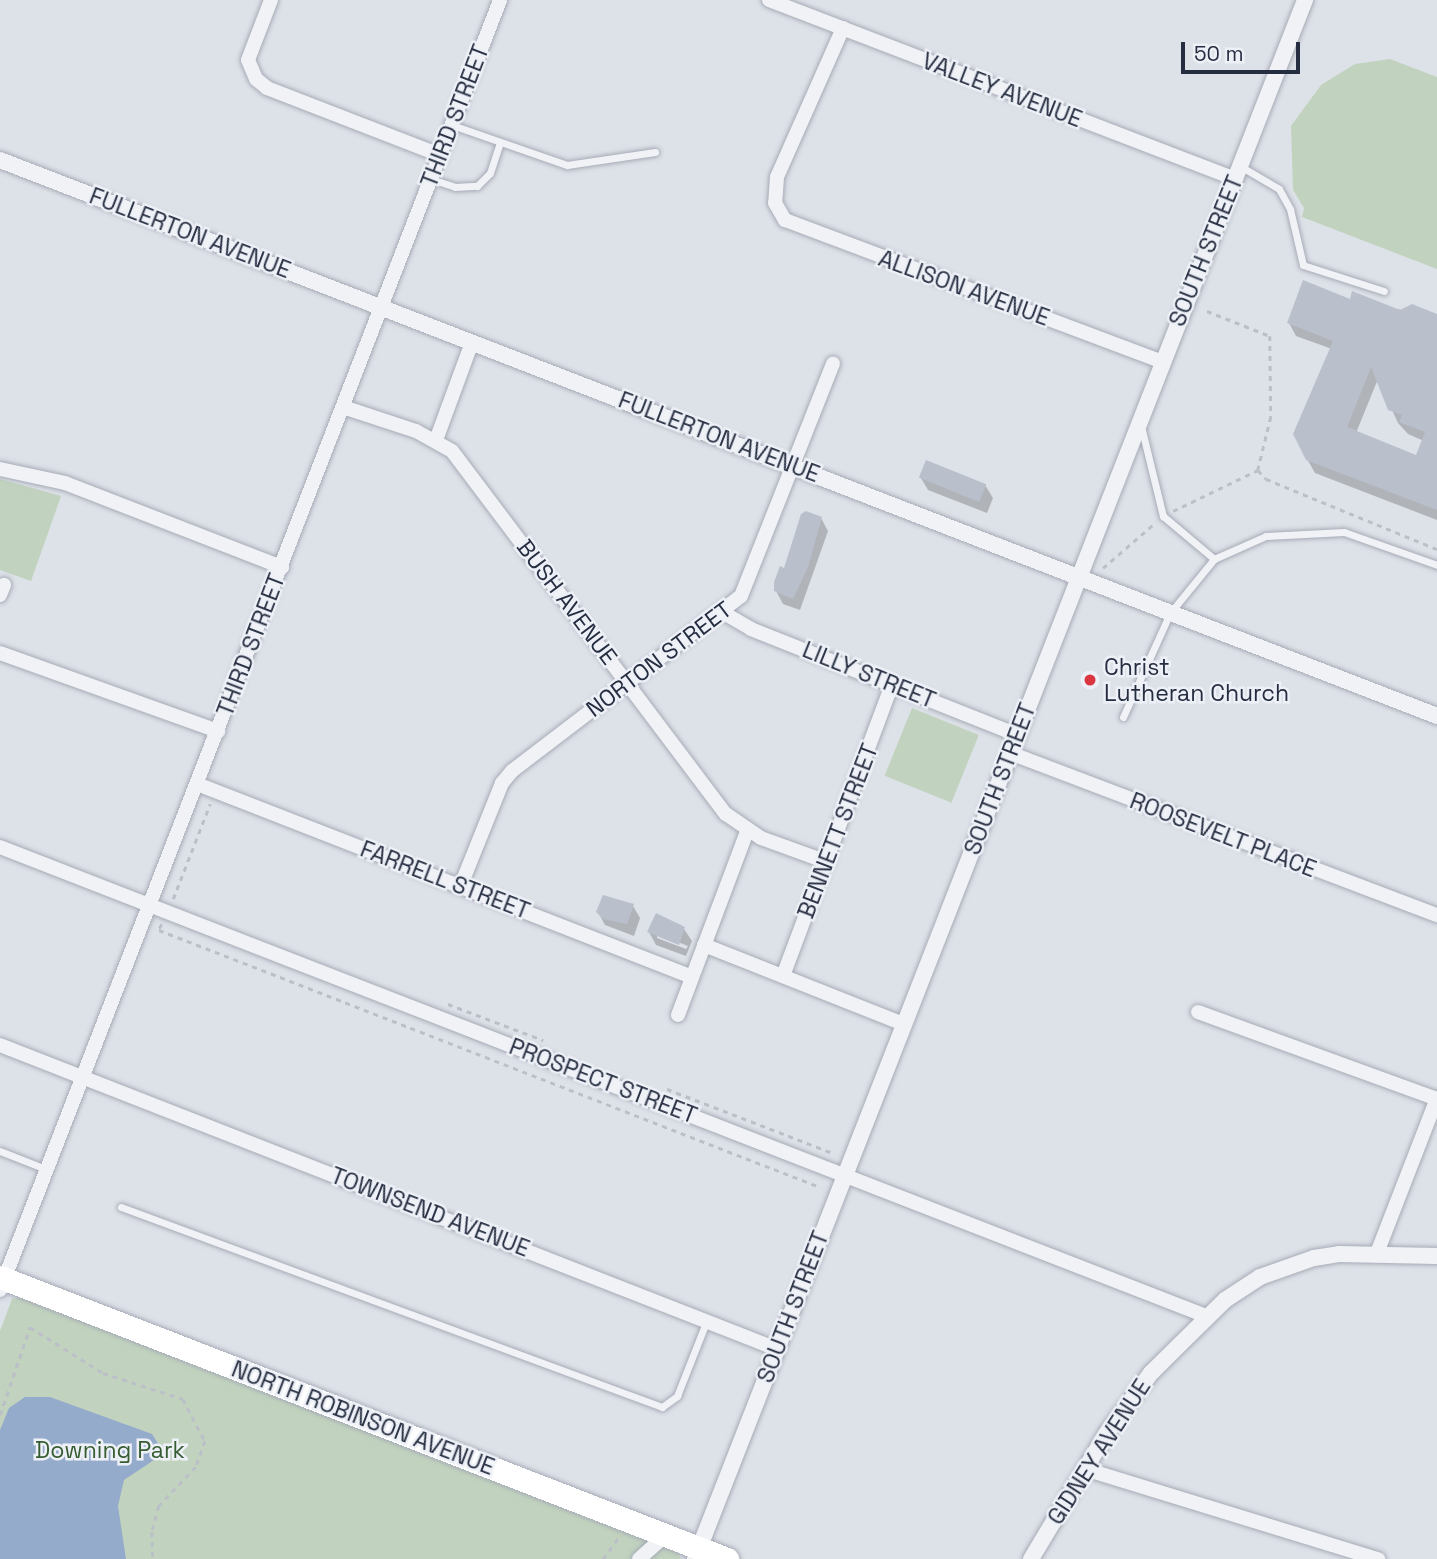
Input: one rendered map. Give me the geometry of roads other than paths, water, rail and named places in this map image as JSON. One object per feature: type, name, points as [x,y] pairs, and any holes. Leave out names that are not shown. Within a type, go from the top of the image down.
[{"type":"highway","name":"NORTH ROBINSON AVENUE","points":[[1,1282],[666,1535],[697,1554],[727,1559]]},
{"type":"street","points":[[271,0],[248,60],[256,79],[267,88],[440,155]]},
{"type":"street","name":"THIRD STREET","points":[[1,1282],[282,567],[500,0]]},
{"type":"street","name":"VALLEY AVENUE","points":[[769,0],[1237,173]]},
{"type":"street","name":"SOUTH STREET","points":[[697,1554],[1305,0]]},
{"type":"street","name":"ALLISON AVENUE","points":[[843,28],[777,177],[775,203],[785,220],[1162,362]]},
{"type":"street","name":"FULLERTON AVENUE","points":[[0,160],[1437,716]]},
{"type":"street","points":[[436,440],[472,342]]},
{"type":"street","name":"NORTON STREET","points":[[461,886],[502,783],[512,771],[722,612],[748,585],[833,364]]},
{"type":"street","name":"BUSH AVENUE","points":[[344,407],[436,440],[452,451],[726,814],[747,831],[827,862]]},
{"type":"street","points":[[0,469],[65,483],[282,567]]},
{"type":"street","name":"LILLY STREET","points":[[722,612],[751,629],[1017,734]]},
{"type":"street","points":[[0,653],[218,731]]},
{"type":"street","name":"BENNETT STREET","points":[[783,976],[892,685]]},
{"type":"street","name":"ROOSEVELT PLACE","points":[[1010,753],[1437,915]]},
{"type":"street","name":"FARRELL STREET","points":[[197,784],[692,977]]},
{"type":"street","points":[[678,1015],[747,831]]},
{"type":"street","name":"PROSPECT STREET","points":[[0,847],[1206,1316]]},
{"type":"street","points":[[704,946],[904,1024]]},
{"type":"street","points":[[1198,1012],[1437,1098],[1377,1253]]},
{"type":"street","name":"TOWNSEND AVENUE","points":[[0,1045],[777,1349]]},
{"type":"street","name":"GIDNEY AVENUE","points":[[1031,1559],[1085,1469],[1152,1373],[1206,1316],[1260,1277],[1284,1266],[1339,1254],[1437,1256]]},
{"type":"street","points":[[1085,1469],[1378,1559]]},
{"type":"street","points":[[639,1559],[666,1535]]},
{"type":"lane","points":[[452,125],[567,165],[655,152]]},
{"type":"lane","points":[[431,179],[455,187],[477,186],[490,173],[500,143]]},
{"type":"lane","points":[[1237,173],[1279,189],[1290,209],[1303,265],[1384,291]]},
{"type":"lane","points":[[1140,421],[1163,516],[1214,559]]},
{"type":"lane","points":[[1123,717],[1170,613],[1214,559],[1266,536],[1344,532],[1437,565]]},
{"type":"lane","points":[[0,1151],[47,1170]]},
{"type":"lane","points":[[121,1207],[662,1407],[677,1396],[707,1321]]},
{"type":"water","points":[[25,1397],[50,1397],[152,1434],[159,1445],[157,1458],[124,1480],[118,1506],[126,1559],[0,1559],[0,1430],[9,1408]]},
{"type":"place","name":"Christ Lutheran Church","points":[[1090,680]]},
{"type":"park label","name":"Downing Park","points":[[110,1450]]}]
